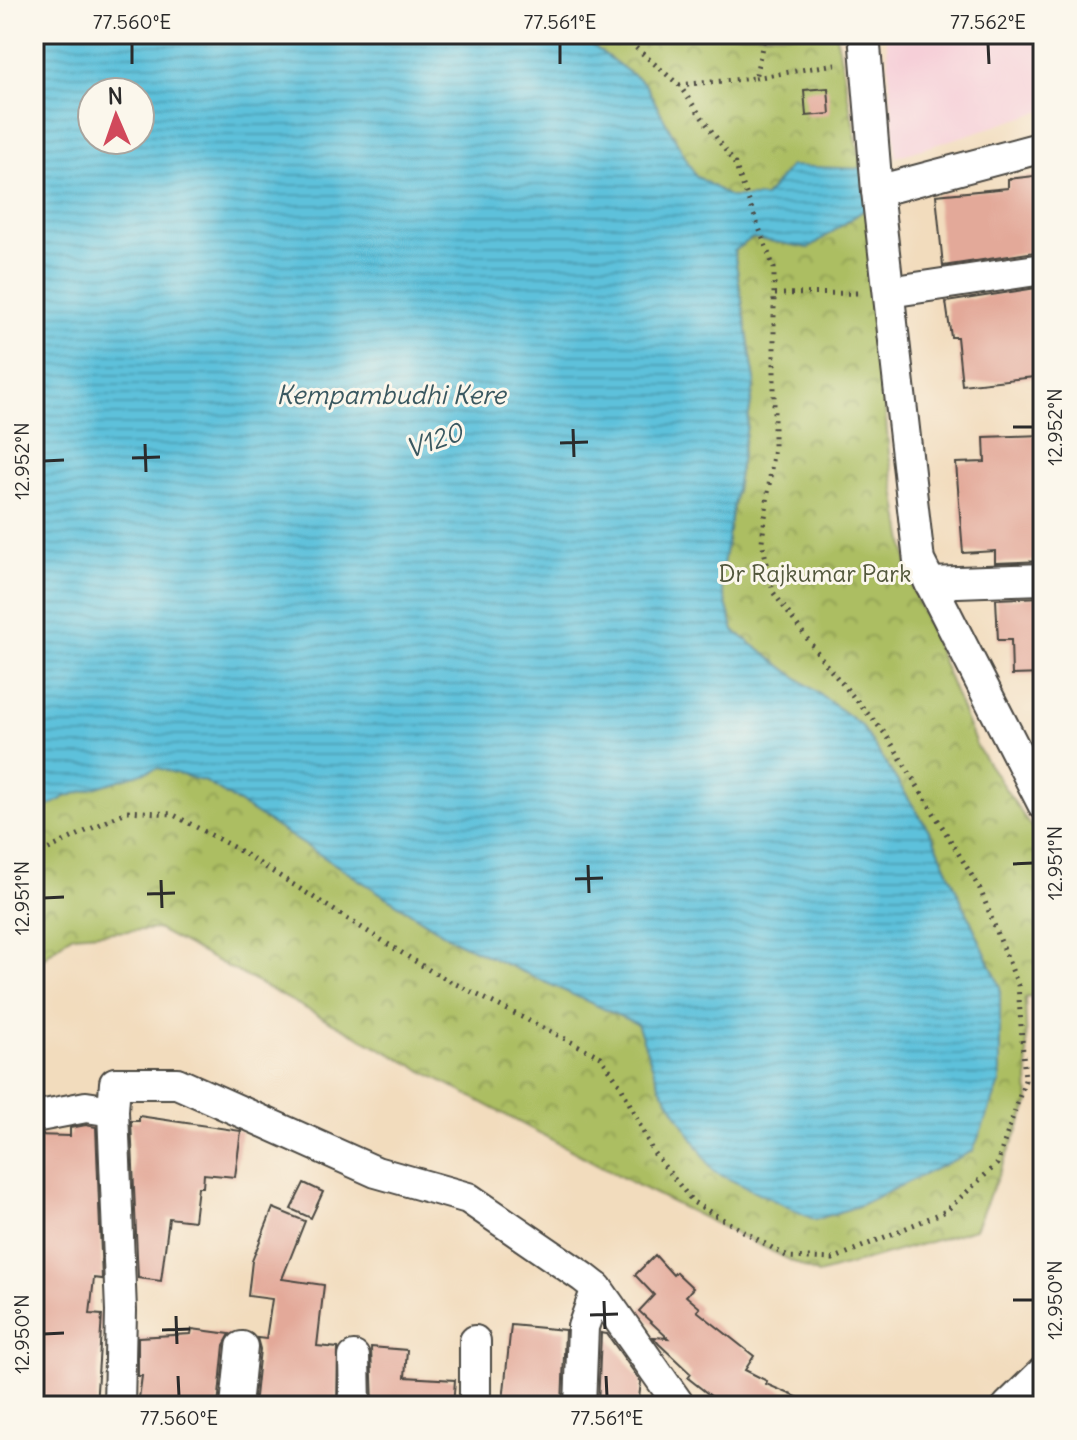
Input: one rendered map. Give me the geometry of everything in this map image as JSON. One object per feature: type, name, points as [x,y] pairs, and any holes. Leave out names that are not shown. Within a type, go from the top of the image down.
[{"type":"street","points":[[865,46],[877,191],[919,561],[1043,804]]},
{"type":"street","points":[[877,191],[1043,147]]},
{"type":"street","points":[[889,292],[1043,269]]},
{"type":"street","points":[[930,583],[1043,579]]},
{"type":"street","points":[[119,1406],[121,1311],[113,1111],[115,1083],[177,1083],[376,1172],[468,1198],[597,1288],[680,1406]]},
{"type":"street","points":[[34,1117],[86,1107],[113,1111]]},
{"type":"street","points":[[580,1406],[583,1327],[597,1288]]},
{"type":"street","points":[[475,1341],[475,1406]]},
{"type":"street","points":[[236,1406],[242,1347]]},
{"type":"street","points":[[354,1357],[355,1406]]},
{"type":"street","points":[[1008,1406],[1043,1372]]},
{"type":"path","points":[[34,856],[128,811],[172,814],[434,973],[601,1057],[621,1086],[653,1152],[693,1202],[788,1257],[833,1259],[946,1211],[997,1164],[1025,1080],[1018,985],[980,889],[887,736],[828,667],[773,592],[762,541],[774,446],[774,268],[735,164],[679,85],[620,34]]},
{"type":"path","points":[[632,44],[643,34]]},
{"type":"path","points":[[755,78],[765,34]]},
{"type":"path","points":[[679,85],[755,78],[865,46]]},
{"type":"path","points":[[775,294],[889,292]]},
{"type":"shaded area","points":[[886,34],[1043,34],[1043,111],[896,157]]},
{"type":"green space","points":[[577,34],[836,34],[862,169],[765,197],[730,197],[695,176],[645,84]]},
{"type":"green space","name":"Dr Rajkumar Park","points":[[867,208],[889,454],[911,584],[977,747],[1043,845],[1043,994],[1025,998],[1029,1104],[975,1229],[818,1274],[631,1182],[157,929],[71,935],[34,966],[34,815],[65,797],[158,767],[206,782],[457,942],[638,1024],[660,1087],[815,1220],[858,1206],[972,1151],[1000,1083],[1000,986],[932,835],[861,725],[734,631],[720,582],[755,380],[734,251],[752,238],[809,248]]},
{"type":"water","name":"Kempambudhi Kere","points":[[34,34],[577,34],[645,84],[695,175],[730,197],[765,197],[790,166],[862,169],[867,208],[809,248],[752,238],[734,251],[755,380],[720,582],[734,631],[861,725],[932,835],[1000,986],[1000,1083],[973,1151],[858,1206],[815,1220],[714,1172],[660,1087],[637,1024],[457,942],[206,782],[158,768],[65,797],[34,815]]},
{"type":"building","points":[[828,88],[830,114],[806,116],[804,90]]},
{"type":"building","points":[[1043,175],[1042,251],[943,266],[936,195],[1008,188],[1008,179]]},
{"type":"building","points":[[1043,287],[1043,376],[962,385],[957,337],[951,337],[946,302]]},
{"type":"building","points":[[1043,435],[1043,561],[995,563],[995,551],[963,553],[956,463],[985,462],[984,437]]},
{"type":"building","points":[[1043,597],[1043,674],[1012,675],[1011,640],[998,640],[996,599]]},
{"type":"building","points":[[139,1116],[241,1131],[235,1177],[204,1174],[203,1187],[198,1187],[194,1221],[169,1218],[161,1281],[138,1278],[131,1121],[139,1121]]},
{"type":"building","points":[[96,1127],[102,1279],[94,1278],[90,1314],[102,1315],[96,1406],[34,1406],[34,1135],[70,1136],[70,1128]]},
{"type":"building","points":[[304,1183],[323,1192],[311,1218],[291,1209]]},
{"type":"building","points":[[273,1208],[305,1221],[282,1279],[324,1285],[317,1346],[338,1348],[337,1406],[254,1406],[260,1349],[257,1338],[266,1339],[272,1299],[248,1296],[252,1261]]},
{"type":"building","points":[[655,1255],[673,1275],[676,1272],[693,1288],[686,1296],[700,1308],[697,1311],[754,1356],[745,1370],[767,1381],[766,1384],[818,1406],[708,1406],[712,1397],[688,1378],[691,1374],[653,1337],[668,1338],[639,1311],[654,1295],[635,1275]]},
{"type":"building","points":[[511,1325],[565,1330],[562,1405],[503,1401]]},
{"type":"building","points":[[192,1329],[230,1334],[224,1345],[218,1406],[138,1406],[142,1376],[138,1376],[138,1337],[191,1334]]},
{"type":"building","points":[[601,1333],[607,1334],[641,1382],[638,1406],[598,1406]]},
{"type":"building","points":[[371,1347],[407,1350],[405,1377],[455,1380],[453,1406],[373,1406]]},
{"type":"water label","name":"V120","points":[[434,440]]}]
